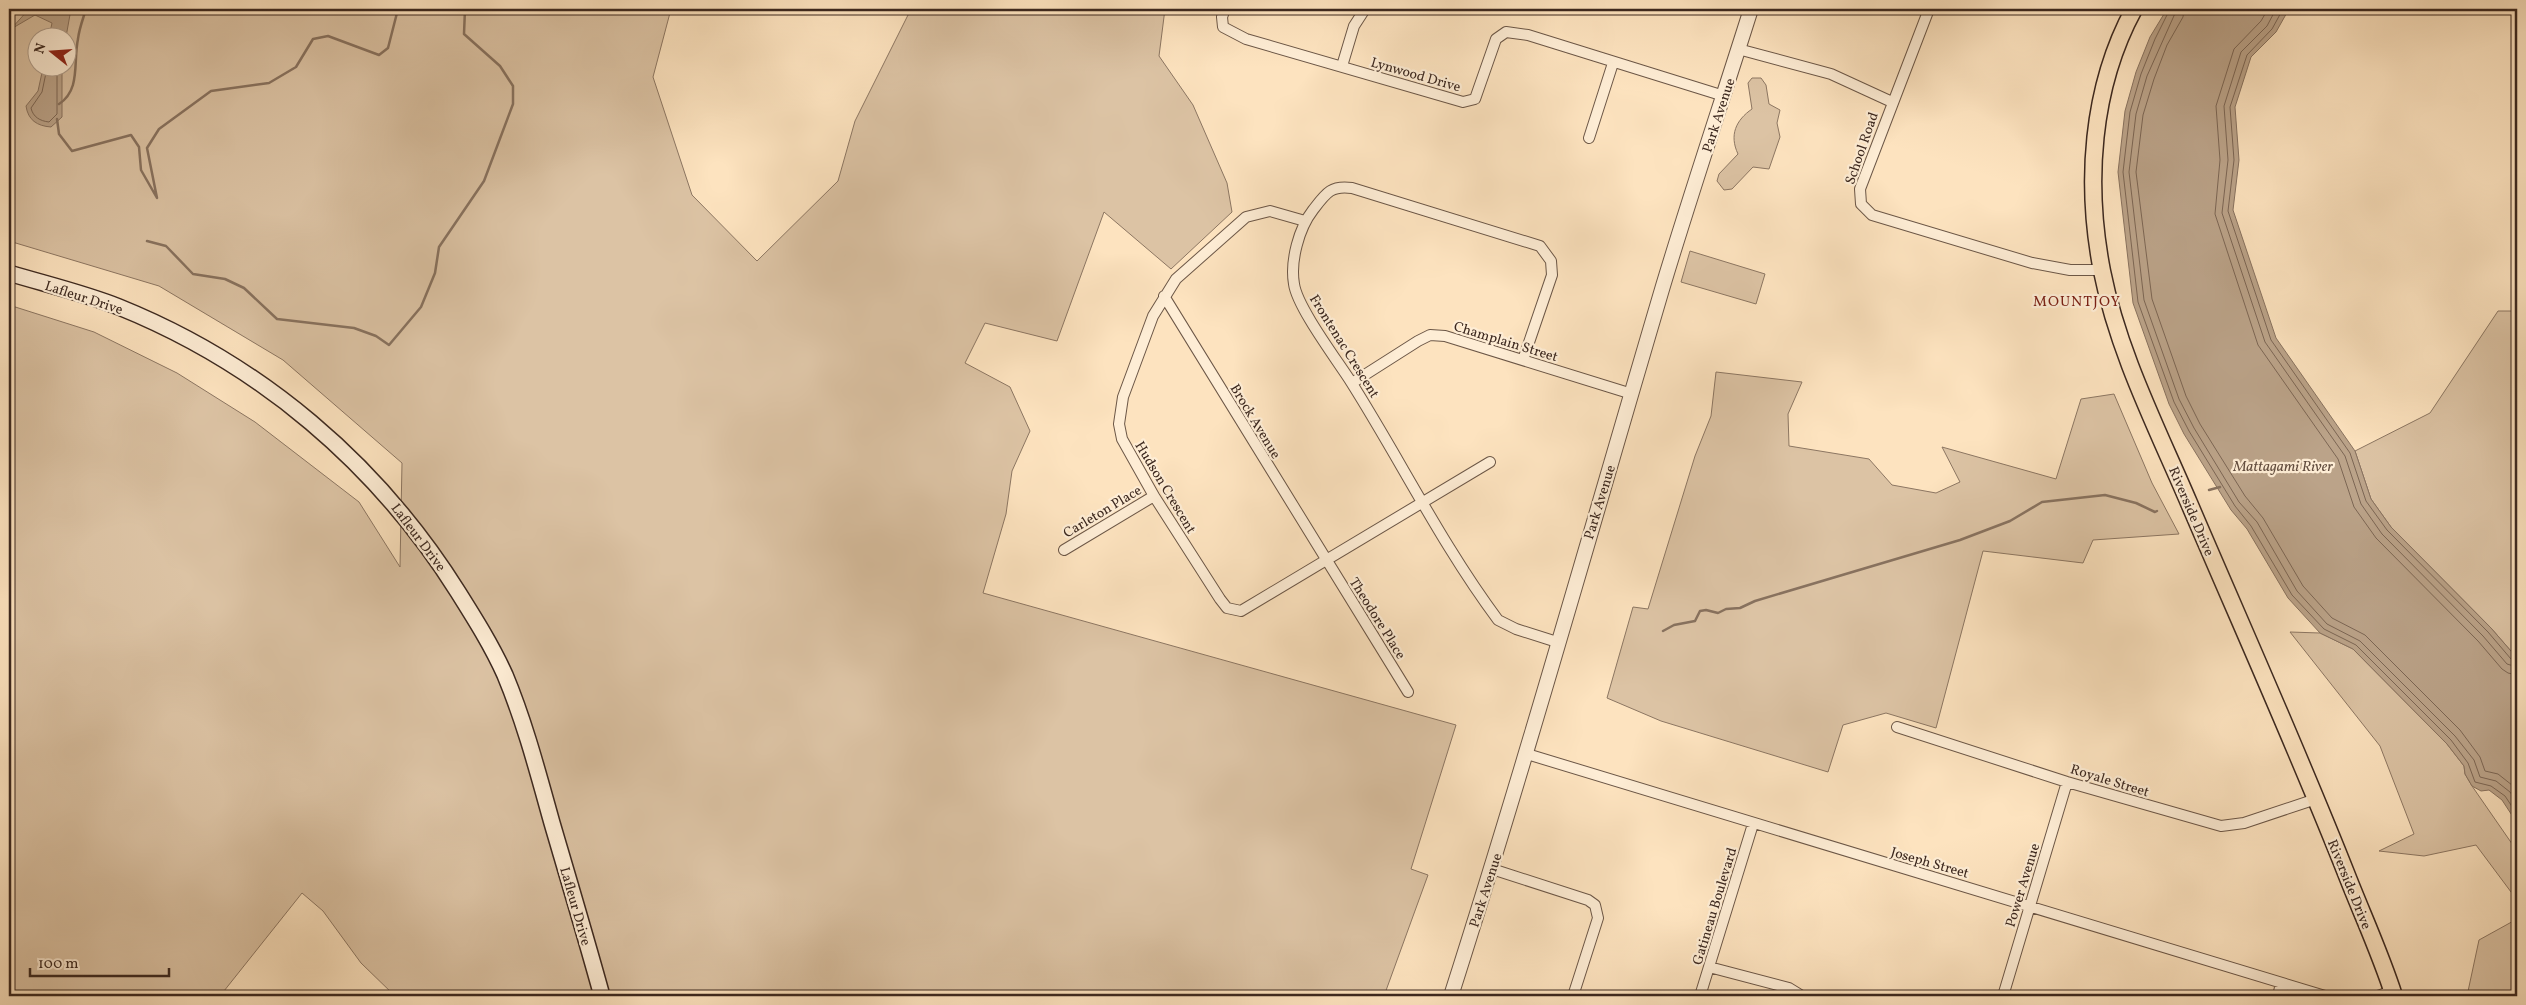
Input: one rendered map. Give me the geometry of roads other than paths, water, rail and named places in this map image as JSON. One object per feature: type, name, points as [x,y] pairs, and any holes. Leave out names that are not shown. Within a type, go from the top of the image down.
[{"type":"main road","name":"Riverside Drive","points":[[2134,9],[2106,77],[2094,157],[2092,188],[2102,270],[2117,328],[2137,381],[2316,798],[2388,994]]},
{"type":"main road","name":"Lafleur Drive","points":[[9,273],[117,306],[212,352],[257,381],[303,415],[352,457],[397,506],[438,560],[476,620],[504,673],[527,736],[602,996]]},
{"type":"street","name":"Lynwood Drive","points":[[1225,9],[1222,18],[1223,26],[1230,32],[1246,39],[1463,102],[1475,99],[1496,39],[1506,32],[1528,35],[1724,96]]},
{"type":"street","points":[[1342,66],[1354,26],[1365,9]]},
{"type":"street","name":"Park Avenue","points":[[1451,996],[1527,754],[1558,642],[1669,267],[1751,9]]},
{"type":"street","points":[[1892,102],[1929,9]]},
{"type":"street","name":"School Road","points":[[1738,49],[1831,74],[1892,102],[1860,190],[1861,204],[1872,215],[2032,263],[2070,270],[2102,270]]},
{"type":"street","points":[[1589,138],[1613,63]]},
{"type":"street","name":"Frontenac Crescent","points":[[1523,360],[1552,275],[1551,260],[1540,246],[1352,188],[1338,186],[1326,194],[1305,221],[1292,268],[1294,286],[1300,302],[1352,383],[1422,502],[1498,620],[1516,629],[1558,642]]},
{"type":"street","name":"Hudson Crescent","points":[[1305,221],[1270,211],[1246,217],[1176,279],[1164,296],[1143,339],[1123,397],[1119,424],[1122,439],[1154,496],[1227,608],[1241,611],[1490,462]]},
{"type":"street","name":"Brock Avenue","points":[[1164,296],[1325,559]]},
{"type":"street","name":"Champlain Street","points":[[1352,383],[1418,340],[1430,335],[1445,336],[1632,394]]},
{"type":"street","name":"Carleton Place","points":[[1064,550],[1154,496]]},
{"type":"street","name":"Theodore Place","points":[[1325,559],[1408,692]]},
{"type":"street","name":"Royale Street","points":[[1898,727],[2068,782],[2221,826],[2244,823],[2316,798]]},
{"type":"street","name":"Joseph Street","points":[[1527,754],[2325,996]]},
{"type":"street","name":"Power Avenue","points":[[2003,996],[2068,782]]},
{"type":"street","name":"Gatineau Boulevard","points":[[1700,996],[1754,824]]},
{"type":"street","points":[[1492,869],[1588,900],[1595,905],[1598,918],[1573,996]]},
{"type":"street","points":[[1709,967],[1789,988],[1802,996]]},
{"type":"street","points":[[2278,996],[2282,983]]},
{"type":"water","points":[[29,9],[71,9],[68,28],[51,28],[52,23],[35,15],[11,29]]},
{"type":"water","name":"Mattagami River","points":[[2167,9],[2289,9],[2276,32],[2251,57],[2235,107],[2239,160],[2233,210],[2276,338],[2355,451],[2371,499],[2391,527],[2491,628],[2517,658],[2517,823],[2502,800],[2489,790],[2481,791],[2472,786],[2465,774],[2464,766],[2447,744],[2353,649],[2320,633],[2288,598],[2247,529],[2231,510],[2184,434],[2169,404],[2133,303],[2118,172],[2125,111],[2136,72],[2150,37]]},
{"type":"water","points":[[41,78],[62,78],[62,117],[51,127],[37,124],[31,119],[27,111],[26,106],[38,91]]},
{"type":"waterway","points":[[59,104],[71,91],[75,75],[80,28],[86,9]]},
{"type":"waterway","points":[[57,119],[59,134],[72,151],[131,135],[139,147],[141,170],[157,198],[147,148],[159,129],[211,91],[269,83],[296,67],[313,39],[328,36],[379,55],[388,48],[398,9]]},
{"type":"waterway","points":[[147,241],[166,246],[193,274],[225,279],[244,288],[277,319],[354,328],[376,336],[389,345],[421,307],[435,273],[439,247],[484,181],[513,104],[513,86],[500,66],[464,34],[465,9]]},
{"type":"waterway","points":[[2209,490],[2220,487]]},
{"type":"waterway","points":[[1663,631],[1674,625],[1695,621],[1700,611],[1706,610],[1718,613],[1726,609],[1740,608],[1755,601],[1960,540],[2010,521],[2042,502],[2105,495],[2136,503],[2155,512],[2157,511]]},
{"type":"district","name":"MOUNTJOY","points":[[2077,301]]}]
